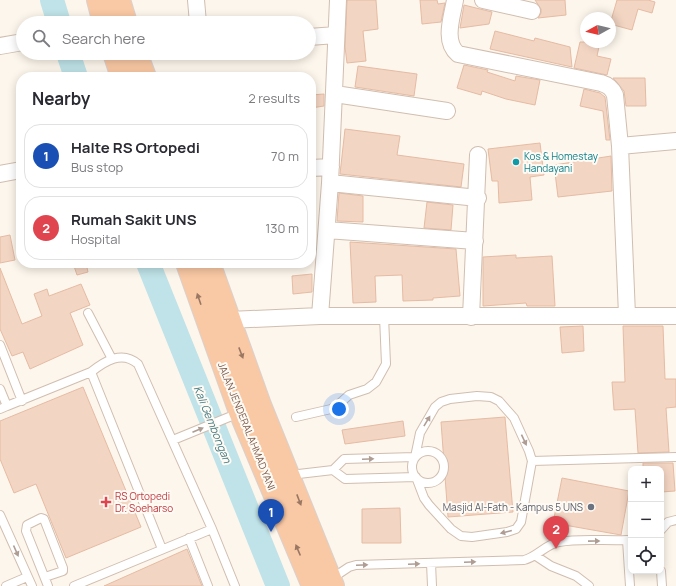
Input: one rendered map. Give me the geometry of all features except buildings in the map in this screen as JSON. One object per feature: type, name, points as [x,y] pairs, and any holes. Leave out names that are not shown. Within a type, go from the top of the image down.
[{"type":"highway","points":[[98,0],[113,16]]},
{"type":"highway","points":[[118,16],[119,0]]},
{"type":"highway","points":[[122,72],[123,60]]},
{"type":"highway","points":[[129,60],[140,72]]},
{"type":"highway","name":"JALAN JENDERAL AHMAD YANI","points":[[190,268],[218,322],[250,409],[325,584]]},
{"type":"highway","name":"JALAN JENDERAL AHMAD YANI","points":[[210,268],[218,322]]},
{"type":"highway","name":"JALAN JENDERAL AHMAD YANI","points":[[250,409],[289,475],[325,584]]},
{"type":"street","points":[[196,0],[197,16]]},
{"type":"street","points":[[320,316],[331,175],[338,0]]},
{"type":"street","points":[[454,0],[449,39],[453,51],[458,54],[608,85],[615,95],[620,146],[627,315]]},
{"type":"street","points":[[483,0],[532,11]]},
{"type":"street","points":[[316,36],[336,35]]},
{"type":"street","points":[[0,46],[16,43]]},
{"type":"street","points":[[335,94],[446,111]]},
{"type":"street","points":[[620,146],[676,141]]},
{"type":"street","points":[[471,317],[478,198],[478,155]]},
{"type":"street","points":[[316,170],[331,175],[478,198]]},
{"type":"street","points":[[0,174],[16,171]]},
{"type":"street","points":[[326,230],[475,241]]},
{"type":"street","points":[[218,322],[320,316],[676,316]]},
{"type":"lane","points":[[88,313],[112,359]]},
{"type":"lane","points":[[296,417],[330,409],[338,405],[349,395],[367,389],[376,382],[386,364],[384,316]]},
{"type":"lane","points":[[0,345],[22,401]]},
{"type":"lane","points":[[0,389],[4,408],[91,372],[103,363],[112,359],[119,357],[129,358],[138,364],[212,529],[235,586]]},
{"type":"lane","points":[[91,372],[162,549]]},
{"type":"lane","points":[[477,396],[491,397],[499,401],[514,418],[532,461],[521,522],[512,531],[484,536],[461,536],[451,528],[424,498],[413,471],[412,464],[415,457],[420,433],[435,407],[441,402],[450,399],[477,396]]},
{"type":"lane","points":[[173,440],[250,409]]},
{"type":"lane","points":[[289,475],[333,470],[344,459],[415,457],[420,452],[427,450],[440,456],[444,469],[441,476],[436,481],[429,482],[422,482],[416,477],[345,479],[333,470]]},
{"type":"lane","points":[[532,461],[676,457]]},
{"type":"lane","points":[[0,515],[32,586]]},
{"type":"lane","points":[[45,578],[63,571],[63,568],[44,519],[41,518],[28,525],[26,531],[48,586]]},
{"type":"lane","points":[[664,527],[668,522],[676,520]]},
{"type":"lane","points":[[74,586],[212,529]]},
{"type":"lane","points":[[189,538],[208,586]]},
{"type":"lane","points":[[325,584],[349,567],[356,565],[524,560],[536,556],[548,547],[559,542],[628,540]]},
{"type":"lane","points":[[536,556],[551,566],[576,576],[589,586]]},
{"type":"lane","points":[[431,563],[432,586]]},
{"type":"lane","points":[[630,574],[630,586]]},
{"type":"lane","points":[[661,574],[662,586]]},
{"type":"lane","points":[[6,586],[27,577]]},
{"type":"waterway","name":"Kali Gembongan","points":[[52,0],[57,16]]},
{"type":"waterway","name":"Kali Gembongan","points":[[70,60],[74,72]]},
{"type":"waterway","name":"Kali Gembongan","points":[[150,268],[278,586]]},
{"type":"place","name":"Kos & Homestay Handayani","points":[[516,162]]},
{"type":"place","name":"RS Ortopedi Dr. Soeharso","points":[[106,502]]},
{"type":"place","name":"Masjid Al-Fath - Kampus 5 UNS","points":[[591,507]]},
{"type":"place","name":"Halte RS Ortopedi","points":[[271,532]]},
{"type":"place","name":"Rumah Sakit UNS","points":[[556,549]]}]
